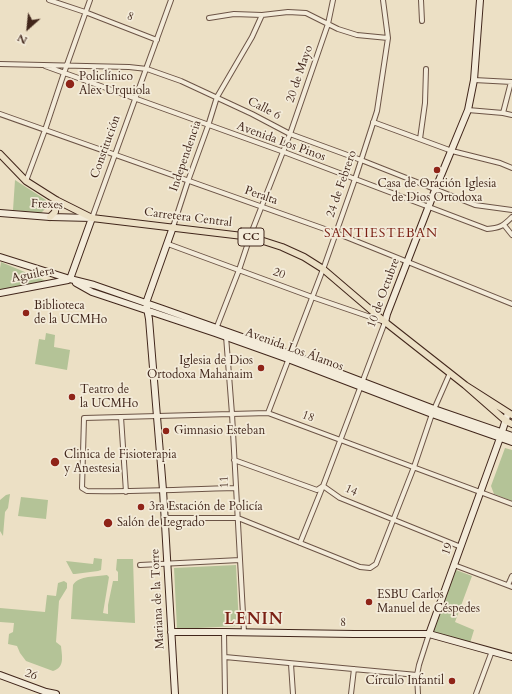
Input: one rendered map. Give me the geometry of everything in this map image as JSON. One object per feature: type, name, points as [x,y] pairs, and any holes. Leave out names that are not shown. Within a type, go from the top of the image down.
[{"type":"main road","name":"Carretera Central","points":[[0,154],[26,181],[56,200],[92,218],[251,237],[282,246],[304,257],[323,270],[384,322],[450,373],[509,422]]},
{"type":"main road","points":[[50,217],[55,212],[56,200]]},
{"type":"main road","name":"Carretera Central","points":[[465,385],[510,414]]},
{"type":"street","name":"8","points":[[49,0],[85,12],[157,40]]},
{"type":"street","points":[[26,181],[90,0]]},
{"type":"street","name":"Constitución","points":[[70,279],[172,0]]},
{"type":"street","name":"20 de Mayo","points":[[216,330],[284,152],[328,24],[333,0]]},
{"type":"street","name":"24 de Febrero","points":[[268,412],[323,270],[377,111],[388,38],[383,0]]},
{"type":"street","points":[[421,0],[422,21]]},
{"type":"street","name":"10 de Octubre","points":[[300,543],[341,440],[407,262],[468,110],[474,80],[480,0]]},
{"type":"street","points":[[209,18],[234,14],[262,15],[288,12],[304,13],[338,29],[357,35],[388,38]]},
{"type":"street","name":"Independencia","points":[[147,311],[146,303],[168,244],[217,97],[252,36],[262,15]]},
{"type":"street","name":"Calle 6","points":[[0,64],[41,64],[147,69],[181,81],[217,97],[290,134],[475,205],[512,210]]},
{"type":"street","name":"Avenida Los Pinos","points":[[41,64],[208,126],[284,152],[487,229],[504,225]]},
{"type":"street","points":[[420,139],[425,103],[426,69]]},
{"type":"street","points":[[474,80],[511,82],[503,113]]},
{"type":"street","points":[[468,110],[512,115]]},
{"type":"street","name":"Peralta","points":[[0,114],[336,233],[512,304]]},
{"type":"street","points":[[373,122],[452,151],[500,163],[512,168]]},
{"type":"street","name":"Frexes","points":[[0,213],[50,217],[92,218]]},
{"type":"street","points":[[512,217],[504,225],[512,236]]},
{"type":"street","name":"20","points":[[168,244],[384,322]]},
{"type":"street","name":"Avenida Los Álamos","points":[[0,257],[94,285],[146,303],[433,412],[501,435],[512,436]]},
{"type":"street","name":"Avenida Los Álamos","points":[[70,279],[92,292],[147,311],[216,330]]},
{"type":"street","name":"Aguilera","points":[[0,292],[70,279]]},
{"type":"street","name":"Mariana de la Torre","points":[[147,311],[149,319],[163,490],[175,694]]},
{"type":"street","name":"11","points":[[226,334],[244,632]]},
{"type":"street","points":[[164,518],[238,518],[360,568],[370,568],[376,564],[414,467],[433,412],[450,373]]},
{"type":"street","name":"18","points":[[126,492],[87,491],[82,488],[84,418],[268,412],[512,504]]},
{"type":"street","name":"19","points":[[418,694],[417,675],[419,664],[501,435],[509,422],[510,414]]},
{"type":"street","points":[[121,417],[126,492],[236,488]]},
{"type":"street","name":"Avenida Los Álamos","points":[[501,435],[512,442]]},
{"type":"street","points":[[234,460],[317,490],[323,486]]},
{"type":"street","name":"14","points":[[323,486],[340,498],[461,547]]},
{"type":"street","points":[[140,564],[240,560]]},
{"type":"street","points":[[454,565],[510,586],[512,576]]},
{"type":"street","name":"8","points":[[171,632],[429,634],[512,657]]},
{"type":"street","points":[[224,632],[225,694]]},
{"type":"street","points":[[476,694],[492,651]]},
{"type":"street","points":[[225,657],[417,675]]},
{"type":"street","points":[[291,664],[293,694]]},
{"type":"street","points":[[351,694],[354,669]]},
{"type":"street","name":"26","points":[[0,676],[47,693],[56,694]]},
{"type":"green space","points":[[15,180],[46,200],[46,208],[41,213],[13,210]]},
{"type":"green space","points":[[1,262],[46,281],[0,290]]},
{"type":"green space","points":[[46,333],[55,335],[54,347],[70,350],[67,370],[35,364],[39,339],[45,340]]},
{"type":"green space","points":[[505,448],[512,450],[512,501],[494,494],[491,486]]},
{"type":"green space","points":[[10,494],[8,508],[5,512],[3,536],[0,531],[0,500],[6,495]]},
{"type":"green space","points":[[21,497],[48,500],[46,519],[18,516]]},
{"type":"green space","points":[[94,558],[102,559],[101,570],[73,574],[66,561],[93,564]]},
{"type":"green space","points":[[117,559],[133,559],[135,623],[71,619],[73,585],[79,580],[88,577],[107,575],[109,577],[103,613],[108,614],[108,605],[113,581],[118,581],[118,572],[116,570]]},
{"type":"green space","points":[[236,565],[239,626],[177,629],[174,568]]},
{"type":"green space","points":[[456,570],[472,576],[455,622],[474,630],[470,643],[433,632]]},
{"type":"green space","points":[[64,581],[67,583],[67,588],[59,601],[56,642],[61,646],[62,661],[59,667],[53,671],[26,661],[17,646],[8,644],[9,634],[13,632],[14,623],[0,622],[0,608],[45,612],[47,595],[56,596],[58,583]]},
{"type":"place","name":"Policlínico Alex Urquiola","points":[[70,84]]},
{"type":"place","name":"Casa de Oración Iglesia de Dios Ortodoxa","points":[[437,170]]},
{"type":"place","name":"Biblioteca de la UCMHo","points":[[26,313]]},
{"type":"place","name":"Iglesia de Dios Ortodoxa Mahanaim","points":[[261,368]]},
{"type":"place","name":"Teatro de la UCMHo","points":[[72,397]]},
{"type":"place","name":"Gimnasio Esteban","points":[[166,431]]},
{"type":"place","name":"Clinica de Fisioterapia y Anestesia","points":[[55,462]]},
{"type":"place","name":"3ra Estación de Policía","points":[[141,507]]},
{"type":"place","name":"Salón de Legrado","points":[[108,523]]},
{"type":"place","name":"ESBU Carlos Manuel de Céspedes","points":[[369,602]]},
{"type":"place","name":"Círculo Infantil","points":[[452,681]]},
{"type":"district","name":"SANTIESTEBAN","points":[[381,234]]},
{"type":"district","name":"LENIN","points":[[254,620]]}]
